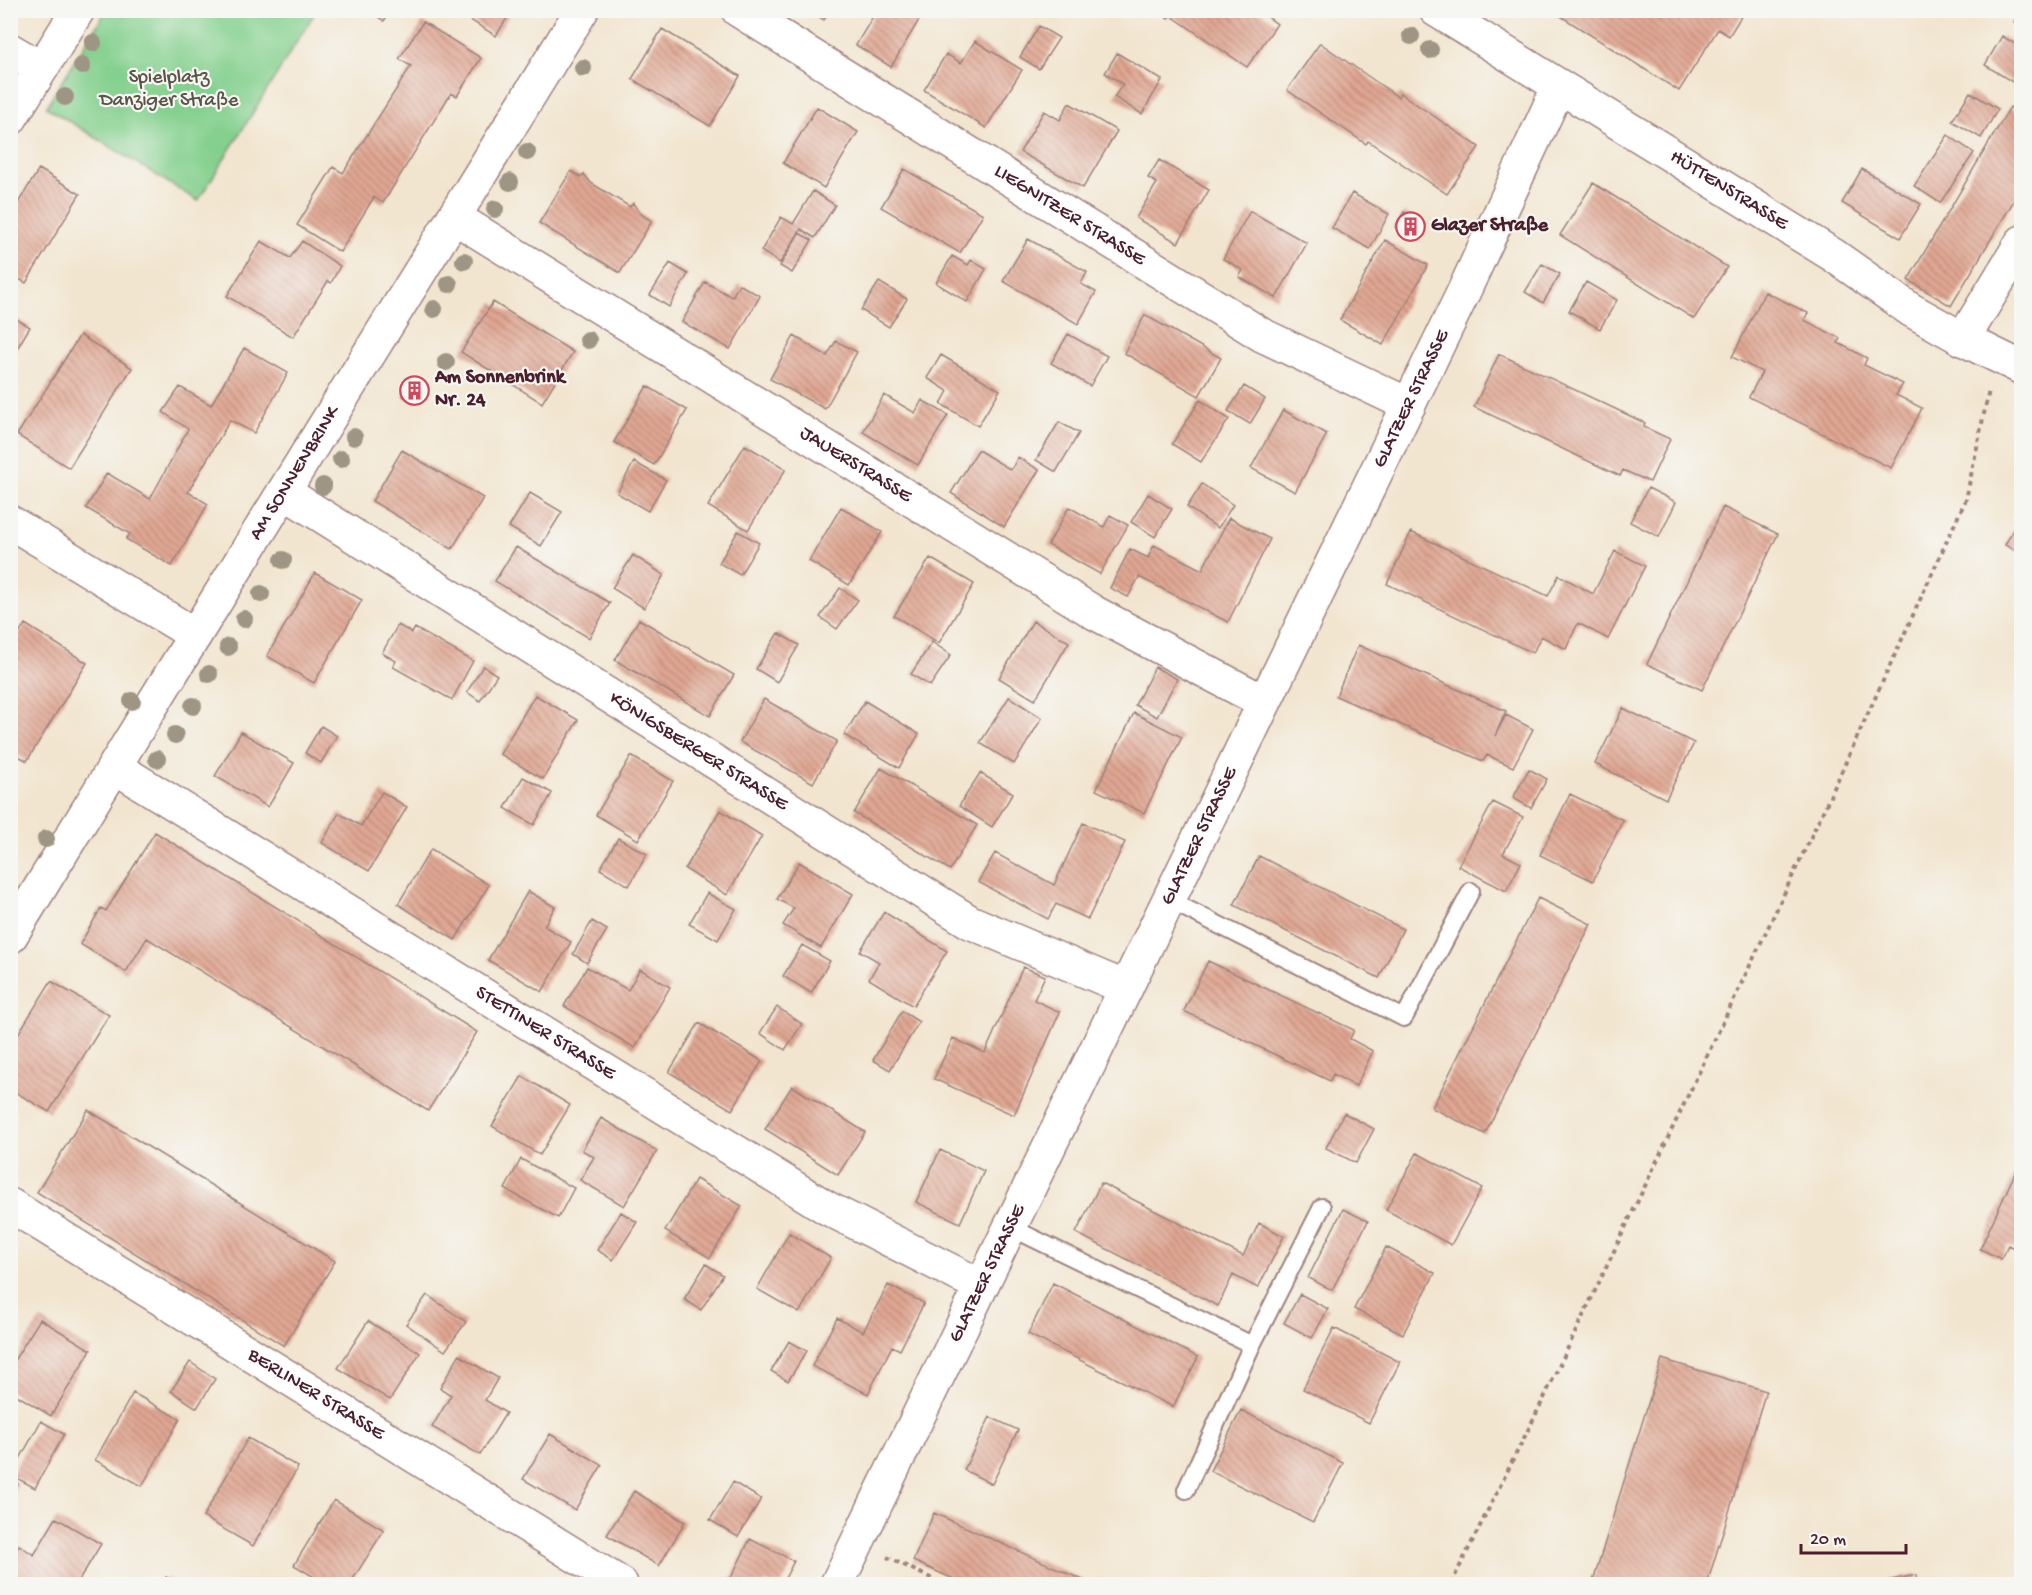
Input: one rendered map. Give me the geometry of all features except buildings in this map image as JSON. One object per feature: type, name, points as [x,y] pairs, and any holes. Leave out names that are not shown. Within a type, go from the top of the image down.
[{"type":"street","points":[[10,119],[78,10]]},
{"type":"street","name":"AM SONNENBRINK","points":[[10,937],[582,10]]},
{"type":"street","name":"LIEGNITZER STRASSE","points":[[738,10],[1262,335],[1409,405]]},
{"type":"street","name":"HÜTTENSTRASSE","points":[[1436,10],[1833,255],[1911,310],[2013,363]]},
{"type":"street","points":[[10,50],[41,68]]},
{"type":"street","name":"GLATZER STRASSE","points":[[837,1584],[1409,405],[1559,86]]},
{"type":"street","name":"JAUERSTRASSE","points":[[454,217],[1095,613],[1264,702]]},
{"type":"street","points":[[1963,339],[2022,242]]},
{"type":"street","name":"KÖNIGSBERGER STRASSE","points":[[284,492],[970,922],[1126,988]]},
{"type":"street","points":[[10,522],[195,635]]},
{"type":"street","name":"STETTINER STRASSE","points":[[115,766],[827,1208],[981,1286]]},
{"type":"street","name":"BERLINER STRASSE","points":[[10,1205],[621,1584]]},
{"type":"lane","points":[[1169,900],[1404,1018],[1471,891]]},
{"type":"lane","points":[[1186,1490],[1252,1345],[1322,1207]]},
{"type":"lane","points":[[1010,1227],[1252,1345]]},
{"type":"path","points":[[1451,1584],[1549,1389],[1829,799],[1966,499],[1987,395],[2013,363]]},
{"type":"path","points":[[857,1542],[942,1584]]},
{"type":"green space","name":"Spielplatz Danziger Straße","points":[[106,11],[316,11],[198,201],[46,107]]},
{"type":"place","name":"Glazer Straße","points":[[1410,226]]},
{"type":"place","name":"Am Sonnenbrink Nr. 24","points":[[414,390]]}]
